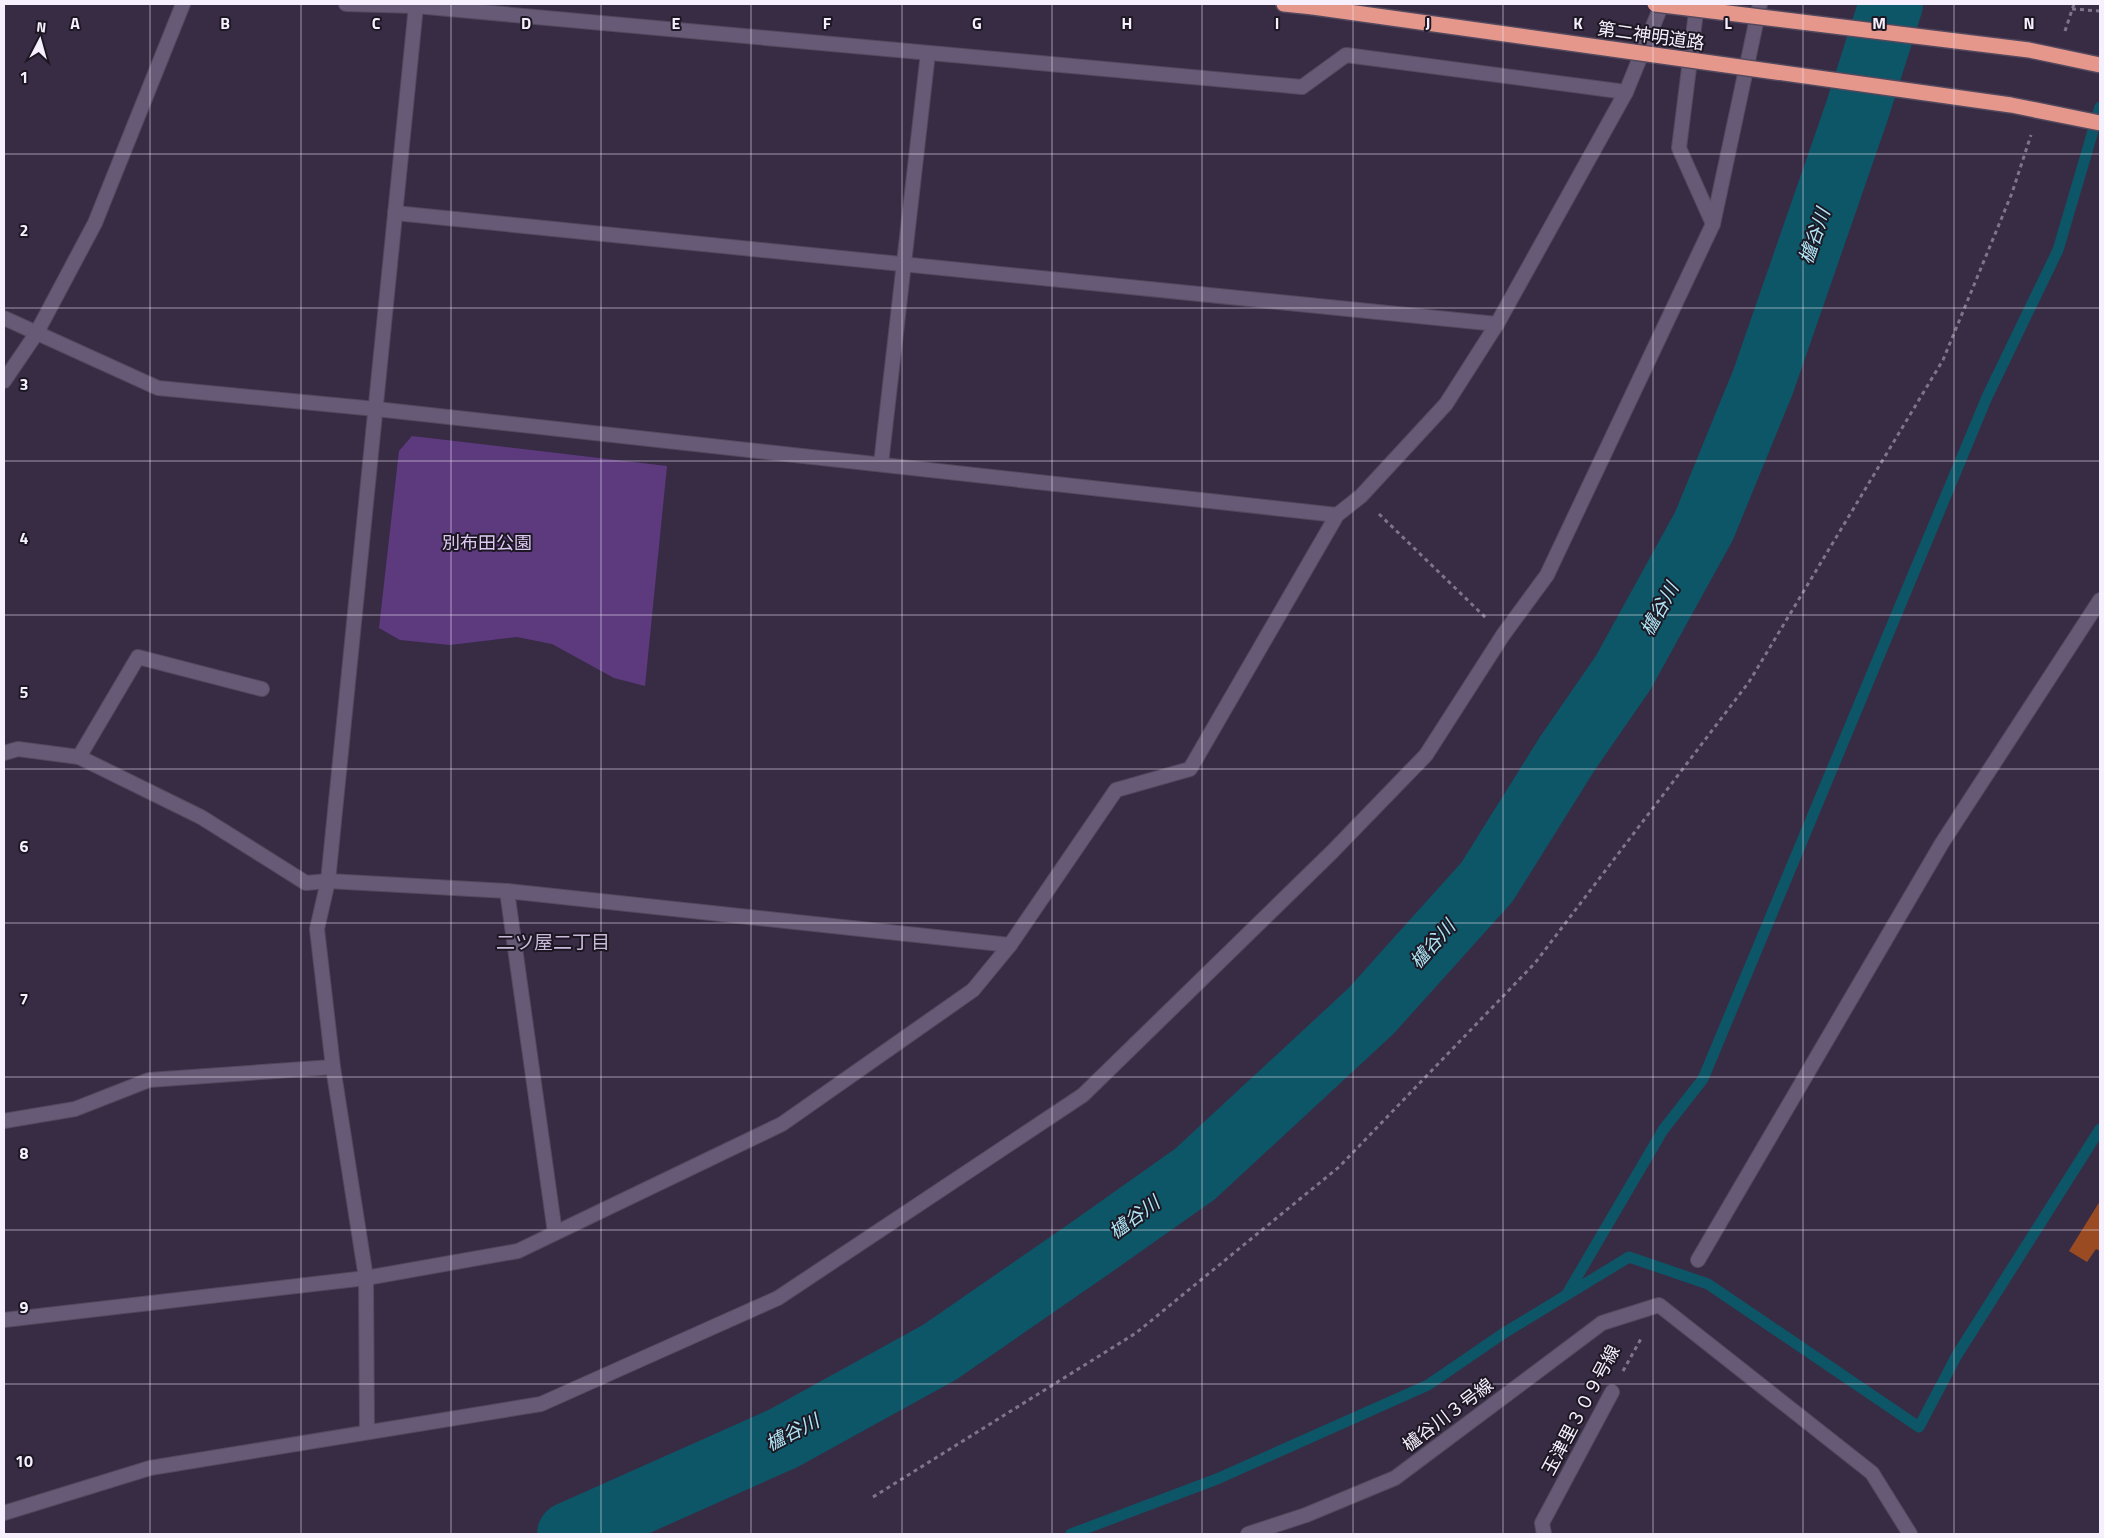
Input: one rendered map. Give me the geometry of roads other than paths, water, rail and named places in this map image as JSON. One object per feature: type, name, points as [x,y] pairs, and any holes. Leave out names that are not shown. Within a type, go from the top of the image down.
[{"type":"highway","name":"第二神明道路","points":[[1284,4],[1312,6],[2011,106],[2100,123]]},
{"type":"highway","name":"第二神明道路","points":[[1655,4],[2029,50],[2100,65]]},
{"type":"street","points":[[4,381],[36,334],[95,223],[183,4]]},
{"type":"street","points":[[346,4],[416,6],[1302,87],[1346,55],[1626,92]]},
{"type":"street","points":[[4,1320],[366,1278],[518,1251],[782,1124],[973,990],[1010,945],[1116,790],[1190,769],[1337,515],[1361,496],[1446,404],[1497,324],[1626,92],[1662,4]]},
{"type":"street","points":[[1697,4],[1680,148],[1713,224]]},
{"type":"street","points":[[4,1513],[150,1468],[541,1404],[778,1298],[1084,1095],[1332,852],[1426,755],[1503,635],[1547,575],[1713,224],[1760,4]]},
{"type":"street","points":[[367,1432],[366,1278],[333,1067],[317,929],[328,881],[416,6]]},
{"type":"street","points":[[881,464],[928,53]]},
{"type":"street","points":[[395,213],[1497,324]]},
{"type":"street","points":[[4,318],[158,388],[376,409],[1337,515]]},
{"type":"street","points":[[1698,1260],[1942,843],[2100,600]]},
{"type":"street","points":[[79,757],[138,657],[262,689]]},
{"type":"street","points":[[4,753],[18,749],[79,757],[201,817],[306,883],[328,881],[506,891],[1010,945]]},
{"type":"street","points":[[506,891],[555,1233]]},
{"type":"street","points":[[4,1121],[75,1109],[149,1080],[333,1067]]},
{"type":"street","name":"櫨谷川３号線","points":[[1248,1534],[1306,1515],[1395,1478],[1602,1323],[1659,1305],[1872,1473],[1910,1534]]},
{"type":"street","name":"玉津里３０９号線","points":[[1544,1534],[1542,1523],[1612,1392]]},
{"type":"waterway","name":"櫨谷川","points":[[569,1534],[784,1438],[940,1352],[1195,1174],[1371,1011],[1487,882],[1567,754],[1623,673],[1704,526],[1763,382],[1857,111],[1891,4]]},
{"type":"waterway","points":[[1567,1294],[1663,1130],[1703,1079],[1987,397],[2058,250],[2100,107]]},
{"type":"waterway","points":[[1071,1534],[1217,1479],[1428,1385],[1504,1333],[1629,1257],[1708,1284],[1919,1427],[1957,1355],[2100,1129]]},
{"type":"district","name":"二ツ屋二丁目","points":[[553,942]]},
{"type":"park label","name":"別布田公園","points":[[487,543]]}]
